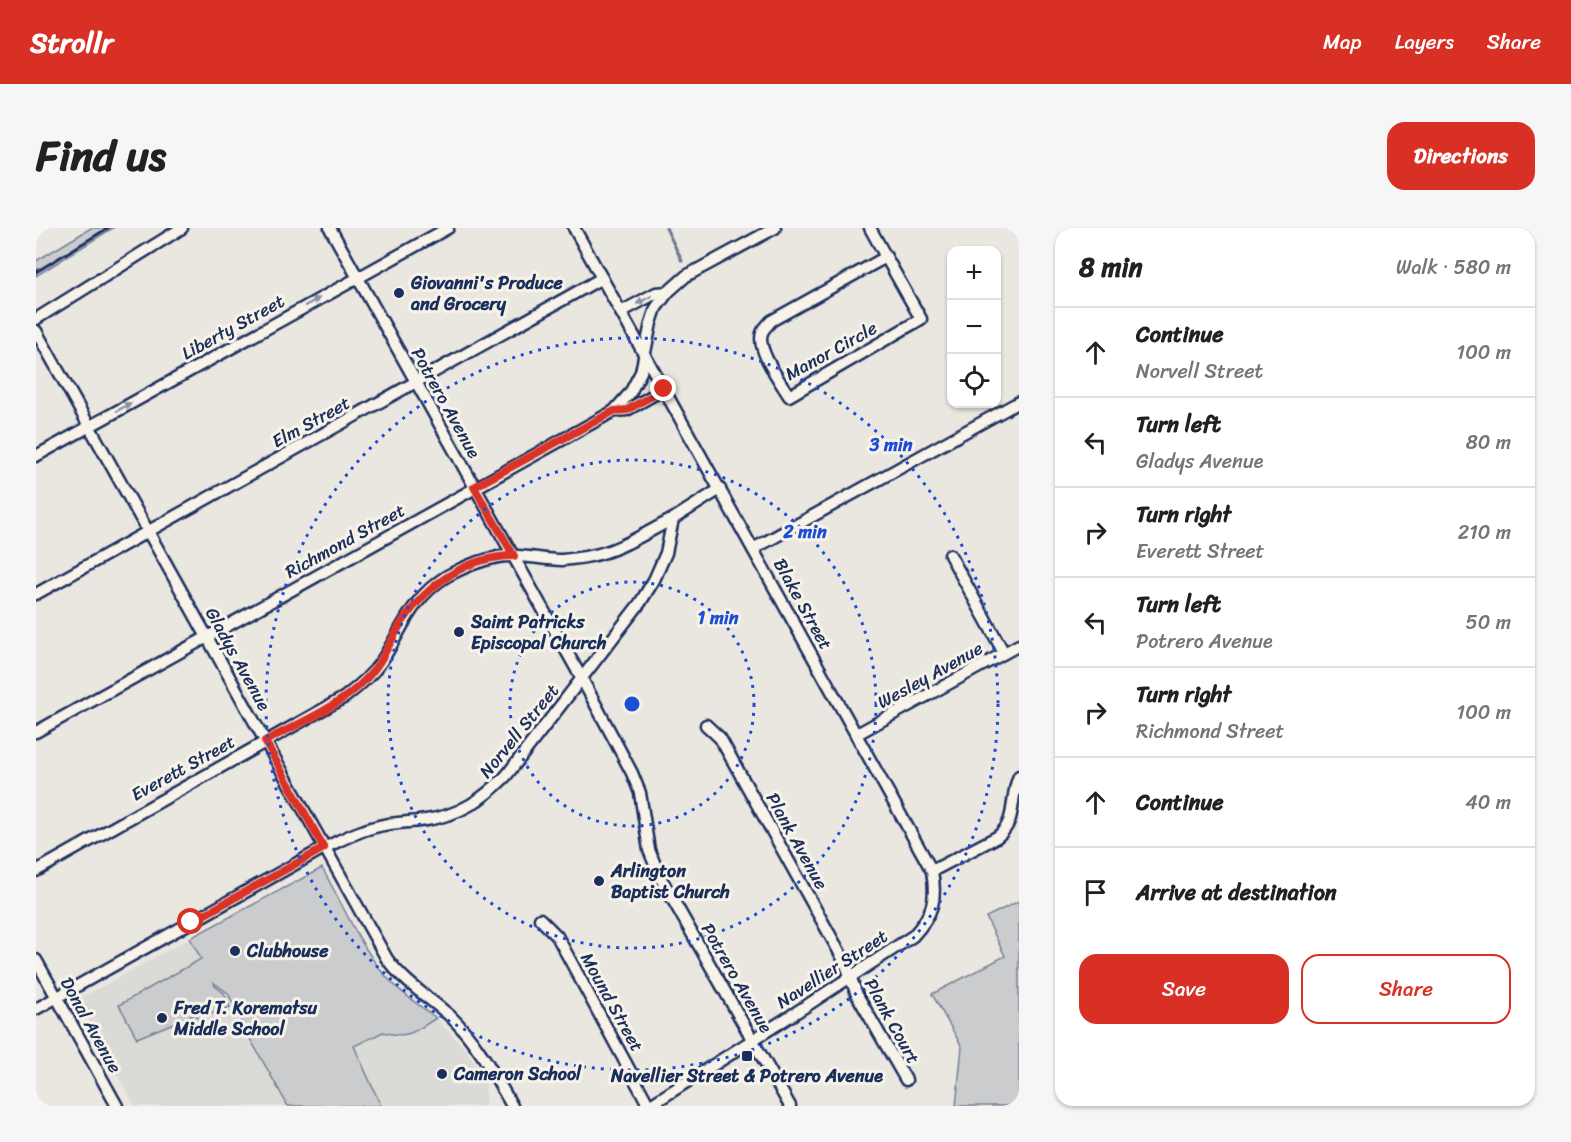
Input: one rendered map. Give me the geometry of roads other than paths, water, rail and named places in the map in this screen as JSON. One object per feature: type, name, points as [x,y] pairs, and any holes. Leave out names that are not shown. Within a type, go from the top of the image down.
[{"type":"street","points":[[36,319],[182,228]]},
{"type":"street","name":"Potrero Avenue","points":[[330,228],[514,556],[632,773],[640,793],[649,850],[660,877],[790,1106]]},
{"type":"street","name":"Liberty Street","points":[[36,456],[357,276],[448,228]]},
{"type":"street","name":"Blake Street","points":[[574,228],[932,871],[935,886],[933,908]]},
{"type":"street","points":[[644,355],[656,308],[668,292],[686,276],[775,228]]},
{"type":"street","name":"Manor Circle","points":[[870,228],[921,319],[789,396],[762,350],[760,341],[762,331],[771,321],[886,257]]},
{"type":"street","name":"Elm Street","points":[[36,594],[602,278]]},
{"type":"street","points":[[621,312],[656,293],[668,292]]},
{"type":"street","name":"Gladys Avenue","points":[[36,331],[389,962],[406,980],[450,1016],[470,1037],[512,1106]]},
{"type":"street","name":"Richmond Street","points":[[36,732],[614,411],[630,393],[640,372],[644,355]]},
{"type":"street","points":[[614,411],[627,410],[664,389]]},
{"type":"street","points":[[753,549],[1019,402]]},
{"type":"street","points":[[673,519],[720,489]]},
{"type":"street","name":"Everett Street","points":[[36,871],[345,698],[381,662],[402,622],[430,589],[447,576],[500,556],[562,560],[592,556],[614,549],[673,519]]},
{"type":"street","name":"Norvell Street","points":[[36,1009],[324,848],[359,831],[378,826],[443,817],[463,810],[486,796],[506,776],[640,603],[654,580],[666,553],[673,519]]},
{"type":"street","points":[[950,555],[1004,653]]},
{"type":"street","name":"Wesley Avenue","points":[[856,734],[1019,645]]},
{"type":"street","name":"Plank Avenue","points":[[706,725],[720,738],[845,962],[850,978]]},
{"type":"street","points":[[932,871],[1005,831],[1017,794],[1019,776]]},
{"type":"street","name":"Navellier Street","points":[[649,1106],[913,936],[927,921],[933,908]]},
{"type":"street","name":"Mound Street","points":[[540,919],[556,936],[649,1106]]},
{"type":"street","name":"Donal Avenue","points":[[36,960],[117,1106]]},
{"type":"street","name":"Plank Court","points":[[850,978],[856,995],[906,1080]]},
{"type":"waterway","points":[[666,228],[682,261]]},
{"type":"railway","points":[[36,272],[108,228]]},
{"type":"place","name":"Giovanni's Produce and Grocery","points":[[399,293]]},
{"type":"place","name":"Saint Patricks Episcopal Church","points":[[459,632]]},
{"type":"place","name":"Arlington Baptist Church","points":[[599,881]]},
{"type":"place","name":"Clubhouse","points":[[235,951]]},
{"type":"place","name":"Fred T. Korematsu Middle School","points":[[162,1018]]},
{"type":"place","name":"Navellier Street & Potrero Avenue","points":[[747,1056]]},
{"type":"place","name":"Cameron School","points":[[442,1074]]}]
